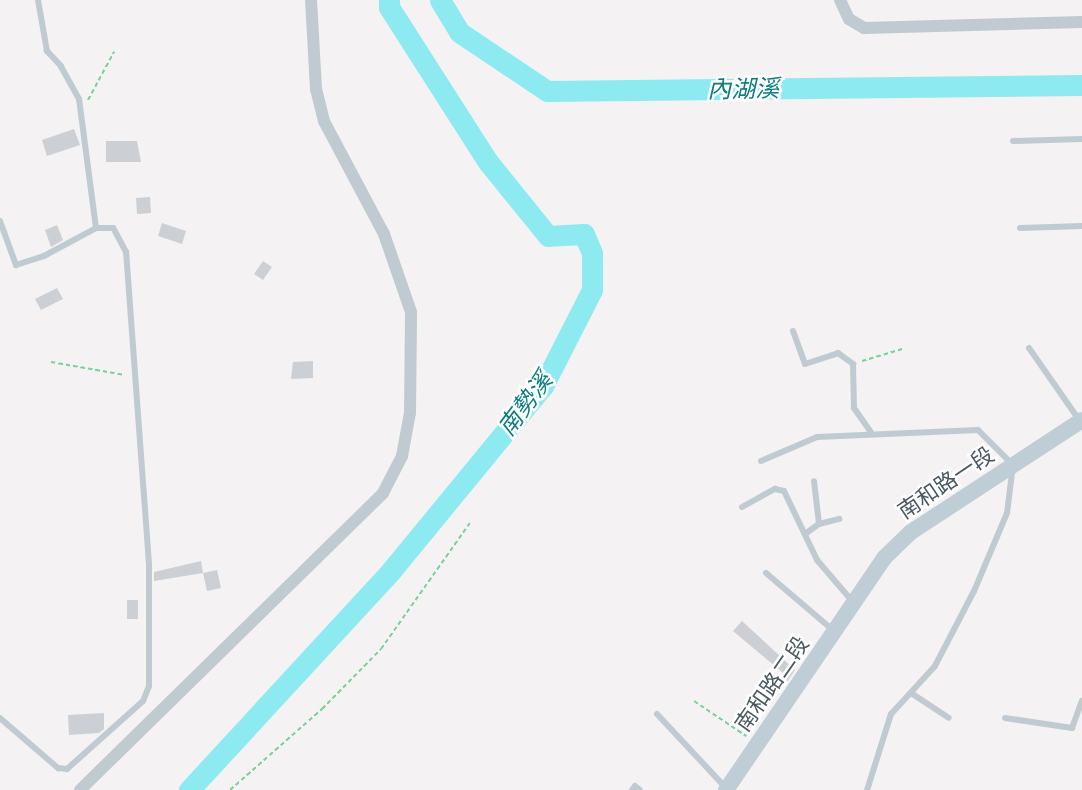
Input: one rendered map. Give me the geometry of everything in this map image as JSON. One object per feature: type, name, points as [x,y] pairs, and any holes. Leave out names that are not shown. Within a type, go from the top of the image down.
[{"type":"main road","name":"南和路一段","points":[[854,604],[884,558],[911,532],[1081,421]]},
{"type":"main road","name":"南和路二段","points":[[727,789],[854,604]]},
{"type":"street","points":[[80,790],[383,493],[402,456],[410,413],[411,312],[384,234],[324,121],[316,89],[311,0]]},
{"type":"street","points":[[840,0],[849,19],[864,28],[1082,22]]},
{"type":"lane","points":[[38,0],[47,51],[61,66],[79,99],[96,228]]},
{"type":"lane","points":[[1013,141],[1082,139]]},
{"type":"lane","points":[[0,221],[16,265],[44,256],[96,228],[114,228],[126,252],[133,376],[149,564],[147,695],[67,769],[58,768],[0,718]]},
{"type":"lane","points":[[1020,228],[1082,226]]},
{"type":"lane","points":[[793,331],[805,364],[838,353],[853,364],[854,408],[871,432]]},
{"type":"lane","points":[[1029,348],[1081,421]]},
{"type":"lane","points":[[761,461],[817,437],[871,432],[978,430],[1014,465],[1007,513],[974,591],[935,666],[891,714],[867,790]]},
{"type":"lane","points":[[814,481],[819,524]]},
{"type":"lane","points":[[742,507],[775,489],[784,491],[817,560],[854,604]]},
{"type":"lane","points":[[805,534],[819,524],[839,519]]},
{"type":"lane","points":[[766,573],[835,632]]},
{"type":"lane","points":[[910,693],[950,718]]},
{"type":"lane","points":[[1005,718],[1072,728],[1082,702]]},
{"type":"lane","points":[[657,714],[727,789]]},
{"type":"lane","points":[[632,790],[635,786],[640,790]]},
{"type":"path","points":[[80,116],[114,52]]},
{"type":"path","points":[[853,364],[902,349]]},
{"type":"path","points":[[51,363],[133,376]]},
{"type":"path","points":[[230,790],[322,709],[381,649],[470,523]]},
{"type":"path","points":[[693,701],[758,744]]},
{"type":"building","points":[[74,129],[80,145],[47,156],[42,140]]},
{"type":"building","points":[[106,141],[137,141],[141,162],[106,162]]},
{"type":"building","points":[[150,197],[151,213],[137,214],[136,198]]},
{"type":"building","points":[[162,223],[186,231],[182,244],[158,236]]},
{"type":"building","points":[[57,225],[63,240],[51,247],[45,230]]},
{"type":"building","points":[[263,261],[272,267],[263,280],[254,274]]},
{"type":"building","points":[[57,288],[63,299],[41,310],[35,299]]},
{"type":"building","points":[[313,361],[313,378],[291,379],[293,362]]},
{"type":"building","points":[[201,561],[203,573],[154,581],[154,572]]},
{"type":"building","points":[[217,570],[221,588],[207,591],[203,573]]},
{"type":"building","points":[[127,600],[138,600],[138,619],[127,619]]},
{"type":"building","points":[[742,621],[795,670],[783,688],[776,682],[783,673],[733,631]]},
{"type":"building","points":[[104,713],[104,729],[99,733],[69,735],[68,715]]},
{"type":"waterway","name":"南勢溪","points":[[189,790],[390,572],[543,386],[592,290],[592,253],[584,234],[548,236],[488,162],[389,7],[389,0]]},
{"type":"waterway","name":"內湖溪","points":[[440,0],[459,32],[547,91],[1082,85]]}]
